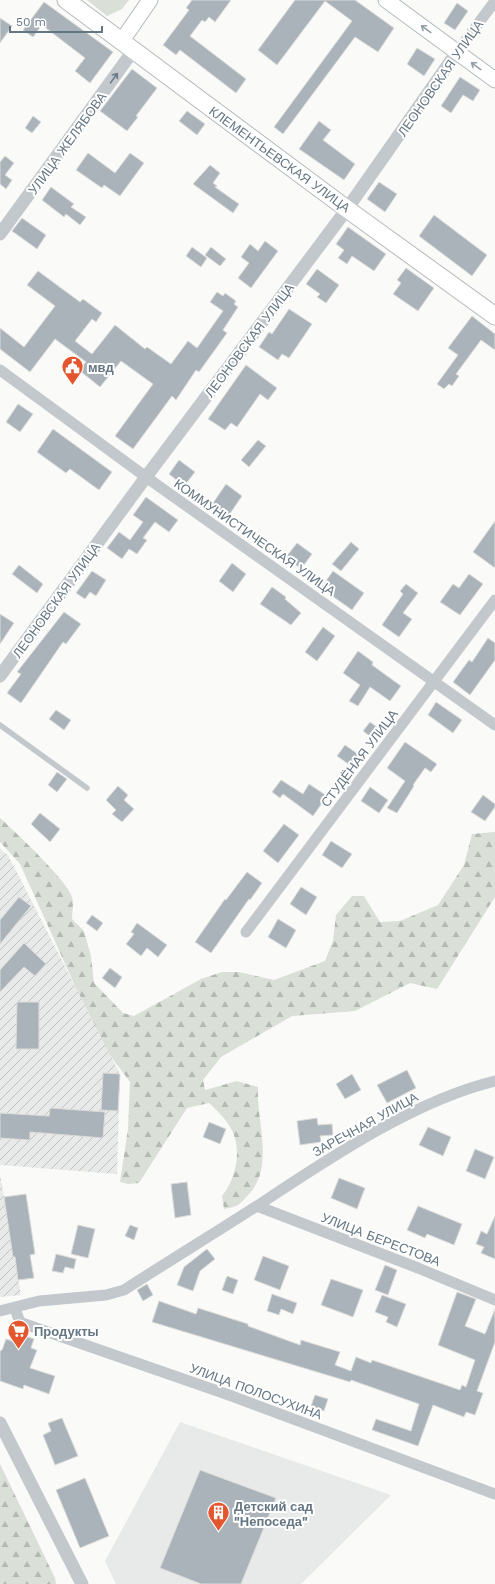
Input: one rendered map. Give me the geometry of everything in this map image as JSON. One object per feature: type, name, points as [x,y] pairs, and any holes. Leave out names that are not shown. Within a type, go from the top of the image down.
[{"type":"main road","name":"КЛЕМЕНТЬЕВСКАЯ УЛИЦА","points":[[66,0],[127,47],[495,316]]},
{"type":"main road","name":"УЛИЦА ЖЕЛЯБОВА","points":[[127,47],[150,0]]},
{"type":"main road","points":[[386,0],[495,80]]},
{"type":"street","name":"ЛЕОНОВСКАЯ УЛИЦА","points":[[0,676],[146,477],[347,209],[457,52],[495,1]]},
{"type":"street","name":"УЛИЦА ЖЕЛЯБОВА","points":[[0,234],[127,47]]},
{"type":"street","name":"КОММУНИСТИЧЕСКАЯ УЛИЦА","points":[[0,370],[146,477],[495,725]]},
{"type":"street","name":"СТУДЁНАЯ УЛИЦА","points":[[246,932],[495,600]]},
{"type":"street","name":"ЗАРЕЧНАЯ УЛИЦА","points":[[256,1206],[320,1165],[398,1120],[438,1101],[495,1081]]},
{"type":"street","name":"УЛИЦА БЕРЕСТОВА","points":[[256,1206],[418,1268],[495,1300]]},
{"type":"street","points":[[0,1311],[39,1301],[116,1293],[256,1206]]},
{"type":"street","name":"УЛИЦА ПОЛОСУХИНА","points":[[15,1308],[19,1320],[22,1323],[229,1395],[495,1494]]},
{"type":"street","points":[[0,1423],[82,1584]]},
{"type":"lane","points":[[0,725],[87,788]]},
{"type":"shaded area","points":[[0,849],[8,855],[120,1074],[117,1174],[0,1165]]},
{"type":"shaded area","points":[[0,1174],[21,1295],[0,1297]]},
{"type":"shaded area","points":[[180,1422],[391,1495],[301,1584],[116,1584],[105,1561]]},
{"type":"green space","points":[[87,0],[129,0],[122,9],[107,16]]},
{"type":"green space","points":[[0,818],[40,856],[68,890],[73,899],[72,919],[84,931],[91,956],[94,983],[123,1013],[134,1016],[201,979],[222,972],[239,972],[274,980],[325,961],[333,941],[336,915],[352,896],[364,896],[380,922],[400,921],[438,905],[464,865],[472,834],[495,832],[495,897],[437,989],[410,983],[355,1011],[292,1016],[221,1057],[203,1080],[205,1090],[237,1081],[258,1087],[263,1157],[257,1183],[249,1194],[235,1206],[224,1209],[222,1196],[227,1190],[236,1167],[236,1143],[232,1130],[227,1122],[209,1103],[187,1108],[139,1183],[128,1184],[120,1182],[128,1129],[130,1082],[110,1055],[76,988],[20,864],[0,842]]},
{"type":"green space","points":[[0,1464],[55,1578],[56,1584],[0,1584]]},
{"type":"building","points":[[192,0],[231,0],[215,22],[209,17],[205,22],[202,20],[190,36],[246,79],[236,93],[180,50],[176,55],[163,45],[189,10],[186,8]]},
{"type":"building","points":[[295,0],[355,0],[394,28],[378,52],[355,37],[283,134],[274,127],[352,21],[325,1],[277,65],[258,50]]},
{"type":"building","points":[[44,2],[113,52],[90,83],[75,71],[85,58],[42,25],[33,37],[23,30]]},
{"type":"building","points":[[457,3],[468,11],[455,30],[444,23]]},
{"type":"building","points":[[0,18],[12,26],[0,43]]},
{"type":"building","points":[[417,48],[435,59],[424,76],[407,64]]},
{"type":"building","points":[[132,69],[157,88],[136,116],[138,117],[127,131],[100,111]]},
{"type":"building","points":[[460,77],[480,90],[473,101],[463,95],[451,113],[441,106]]},
{"type":"building","points":[[187,111],[205,124],[197,135],[179,121]]},
{"type":"building","points":[[33,116],[41,122],[32,133],[25,128]]},
{"type":"building","points":[[319,121],[331,130],[323,140],[355,164],[344,180],[299,149]]},
{"type":"building","points":[[88,153],[115,173],[130,153],[144,163],[120,196],[104,185],[102,188],[76,170]]},
{"type":"building","points":[[5,156],[14,163],[5,175],[12,180],[6,189],[0,184],[0,162]]},
{"type":"building","points":[[210,165],[220,173],[213,183],[217,186],[215,187],[239,204],[233,213],[193,184]]},
{"type":"building","points":[[379,182],[397,194],[385,212],[367,199]]},
{"type":"building","points":[[51,187],[74,204],[71,207],[86,217],[80,225],[66,214],[64,217],[42,200]]},
{"type":"building","points":[[434,215],[487,255],[472,276],[419,236]]},
{"type":"building","points":[[22,218],[46,235],[37,249],[12,231]]},
{"type":"building","points":[[348,227],[386,254],[374,271],[352,256],[347,264],[338,258],[344,250],[336,244]]},
{"type":"building","points":[[265,241],[278,251],[251,288],[238,278],[249,263],[241,257],[250,244],[258,251]]},
{"type":"building","points":[[192,247],[207,258],[201,267],[186,256]]},
{"type":"building","points":[[211,247],[226,259],[220,266],[205,255]]},
{"type":"building","points":[[406,268],[434,288],[418,311],[393,294],[401,283],[397,280]]},
{"type":"building","points":[[317,269],[339,285],[326,303],[317,297],[320,294],[306,284]]},
{"type":"building","points":[[38,271],[80,302],[83,299],[102,313],[96,322],[92,319],[75,341],[92,354],[115,325],[145,349],[147,347],[171,364],[188,341],[197,348],[223,311],[210,302],[217,292],[223,296],[225,293],[236,301],[234,304],[238,307],[223,330],[227,333],[199,372],[196,370],[176,400],[172,396],[133,449],[115,436],[153,384],[121,361],[100,387],[79,370],[86,362],[55,339],[30,372],[0,349],[0,328],[24,347],[55,306],[27,285]]},
{"type":"building","points":[[289,309],[312,324],[289,358],[282,354],[278,360],[259,347],[269,332],[272,334]]},
{"type":"building","points":[[472,316],[495,334],[495,350],[481,340],[456,374],[459,376],[452,386],[449,384],[444,389],[437,384],[458,355],[448,348]]},
{"type":"building","points":[[246,365],[277,388],[268,400],[260,394],[237,427],[231,423],[225,430],[208,419]]},
{"type":"building","points":[[18,404],[33,414],[20,432],[6,422]]},
{"type":"building","points":[[53,429],[112,472],[99,490],[70,469],[66,473],[37,452]]},
{"type":"building","points":[[258,440],[266,446],[249,467],[241,460]]},
{"type":"building","points":[[179,460],[195,472],[184,486],[169,474]]},
{"type":"building","points":[[226,484],[242,496],[227,518],[211,506]]},
{"type":"building","points":[[146,497],[178,520],[169,532],[155,522],[143,538],[147,540],[137,554],[129,549],[122,559],[107,548],[119,532],[130,540],[143,522],[133,515]]},
{"type":"building","points":[[495,521],[495,568],[473,552]]},
{"type":"building","points":[[351,542],[359,549],[341,571],[332,564]]},
{"type":"building","points":[[297,543],[312,554],[301,569],[286,557]]},
{"type":"building","points":[[232,563],[246,574],[233,592],[219,581]]},
{"type":"building","points":[[19,565],[43,584],[37,593],[12,574]]},
{"type":"building","points":[[92,571],[106,580],[96,596],[90,592],[85,599],[76,593]]},
{"type":"building","points":[[333,571],[364,593],[352,610],[321,588]]},
{"type":"building","points":[[469,574],[483,584],[460,615],[440,602],[453,584],[459,588]]},
{"type":"building","points":[[406,584],[418,593],[403,613],[412,619],[399,637],[382,625],[403,594],[400,591]]},
{"type":"building","points":[[272,587],[286,597],[285,599],[301,613],[291,625],[260,604]]},
{"type":"building","points":[[64,612],[81,624],[66,644],[63,642],[21,703],[7,693],[21,674],[17,672]]},
{"type":"building","points":[[0,614],[14,623],[0,644]]},
{"type":"building","points":[[323,627],[335,636],[317,661],[305,652]]},
{"type":"building","points":[[488,638],[495,643],[495,660],[470,695],[453,682],[469,660],[472,662]]},
{"type":"building","points":[[358,651],[373,662],[372,665],[401,686],[390,701],[370,687],[358,706],[349,701],[360,685],[343,673]]},
{"type":"building","points":[[436,702],[462,720],[453,733],[428,715]]},
{"type":"building","points":[[56,710],[71,720],[64,730],[49,719]]},
{"type":"building","points":[[370,722],[382,731],[375,740],[363,731]]},
{"type":"building","points":[[405,742],[437,764],[431,772],[425,768],[413,785],[414,786],[397,813],[387,808],[405,781],[387,768]]},
{"type":"building","points":[[345,745],[362,757],[354,768],[337,756]]},
{"type":"building","points":[[57,772],[67,779],[57,792],[48,785]]},
{"type":"building","points":[[281,780],[303,794],[309,784],[327,796],[313,816],[283,794],[280,798],[272,792]]},
{"type":"building","points":[[118,786],[128,795],[124,800],[134,809],[122,822],[112,814],[116,810],[106,800]]},
{"type":"building","points":[[370,787],[388,800],[379,813],[361,801]]},
{"type":"building","points":[[483,795],[495,804],[495,807],[485,821],[471,812]]},
{"type":"building","points":[[40,813],[60,829],[50,842],[31,824]]},
{"type":"building","points":[[284,824],[299,835],[278,863],[263,851]]},
{"type":"building","points":[[331,841],[352,854],[342,868],[322,855]]},
{"type":"building","points":[[247,872],[262,883],[211,953],[195,942],[225,899],[226,900]]},
{"type":"building","points":[[301,887],[317,897],[306,915],[290,904]]},
{"type":"building","points":[[19,897],[31,906],[0,944],[0,920]]},
{"type":"building","points":[[92,915],[103,923],[97,931],[86,923]]},
{"type":"building","points":[[278,919],[296,930],[286,948],[268,937]]},
{"type":"building","points":[[137,923],[167,945],[158,957],[147,948],[141,956],[126,944],[134,934],[131,932]]},
{"type":"building","points":[[24,943],[46,964],[35,976],[24,967],[0,992],[0,970]]},
{"type":"building","points":[[110,968],[122,977],[115,988],[102,978]]},
{"type":"building","points":[[17,1002],[39,1002],[39,1049],[16,1049]]},
{"type":"building","points":[[407,1070],[416,1088],[387,1103],[377,1085]]},
{"type":"building","points":[[103,1073],[120,1074],[118,1111],[101,1110]]},
{"type":"building","points":[[352,1074],[361,1090],[345,1099],[336,1084]]},
{"type":"building","points":[[50,1108],[105,1112],[103,1138],[30,1132],[30,1140],[0,1138],[0,1113],[49,1116]]},
{"type":"building","points":[[317,1118],[318,1125],[332,1124],[333,1135],[320,1136],[321,1142],[300,1145],[297,1121]]},
{"type":"building","points":[[209,1122],[226,1129],[220,1144],[203,1137]]},
{"type":"building","points":[[428,1127],[451,1137],[443,1156],[419,1145]]},
{"type":"building","points":[[475,1149],[494,1157],[485,1179],[466,1171]]},
{"type":"building","points":[[339,1178],[365,1188],[357,1209],[331,1198]]},
{"type":"building","points":[[187,1182],[191,1215],[175,1218],[171,1184]]},
{"type":"building","points":[[26,1194],[35,1254],[30,1255],[34,1278],[18,1280],[4,1197]]},
{"type":"building","points":[[418,1206],[462,1224],[454,1245],[427,1234],[425,1238],[407,1230]]},
{"type":"building","points":[[495,1216],[495,1259],[481,1253],[484,1247],[476,1244],[481,1231],[487,1234]]},
{"type":"building","points":[[78,1225],[95,1229],[88,1258],[71,1254]]},
{"type":"building","points":[[130,1225],[138,1228],[134,1240],[125,1236]]},
{"type":"building","points":[[207,1249],[215,1259],[200,1271],[193,1291],[177,1285],[184,1267]]},
{"type":"building","points":[[56,1254],[76,1259],[74,1269],[65,1267],[63,1273],[52,1271]]},
{"type":"building","points":[[263,1256],[289,1266],[280,1290],[254,1280]]},
{"type":"building","points":[[385,1265],[397,1270],[388,1295],[375,1290]]},
{"type":"building","points":[[227,1276],[238,1280],[233,1294],[222,1290]]},
{"type":"building","points":[[331,1279],[363,1290],[353,1317],[321,1305]]},
{"type":"building","points":[[147,1284],[153,1295],[143,1301],[137,1290]]},
{"type":"building","points":[[457,1292],[476,1299],[465,1326],[485,1334],[495,1309],[495,1342],[477,1391],[483,1393],[475,1415],[466,1412],[464,1417],[433,1405],[418,1446],[372,1430],[376,1419],[411,1431],[419,1404],[351,1380],[350,1382],[152,1322],[159,1301],[196,1314],[198,1308],[248,1324],[248,1326],[300,1345],[301,1340],[340,1352],[335,1365],[351,1371],[356,1357],[371,1363],[372,1360],[460,1390],[462,1385],[466,1387],[475,1360],[438,1345]]},
{"type":"building","points":[[272,1294],[297,1303],[293,1314],[281,1309],[279,1315],[267,1311]]},
{"type":"building","points":[[382,1295],[406,1304],[397,1327],[386,1322],[388,1317],[375,1312]]},
{"type":"building","points":[[25,1336],[34,1339],[31,1348],[37,1350],[30,1368],[55,1376],[49,1394],[24,1385],[23,1389],[0,1381],[0,1351],[2,1350],[6,1339],[22,1344]]},
{"type":"building","points":[[315,1395],[328,1399],[324,1411],[311,1406]]},
{"type":"building","points":[[62,1418],[78,1456],[55,1465],[43,1435],[51,1431],[48,1423]]},
{"type":"building","name":"Детский сад \"Непоседа\"","points":[[200,1470],[276,1498],[241,1584],[201,1584],[160,1568]]},
{"type":"building","points":[[85,1478],[109,1536],[80,1548],[56,1490]]},
{"type":"place","name":"мвд","points":[[73,386]]},
{"type":"place","name":"Продукты","points":[[19,1350]]},
{"type":"place","name":"Детский сад \"Непоседа\"","points":[[218,1532]]}]
